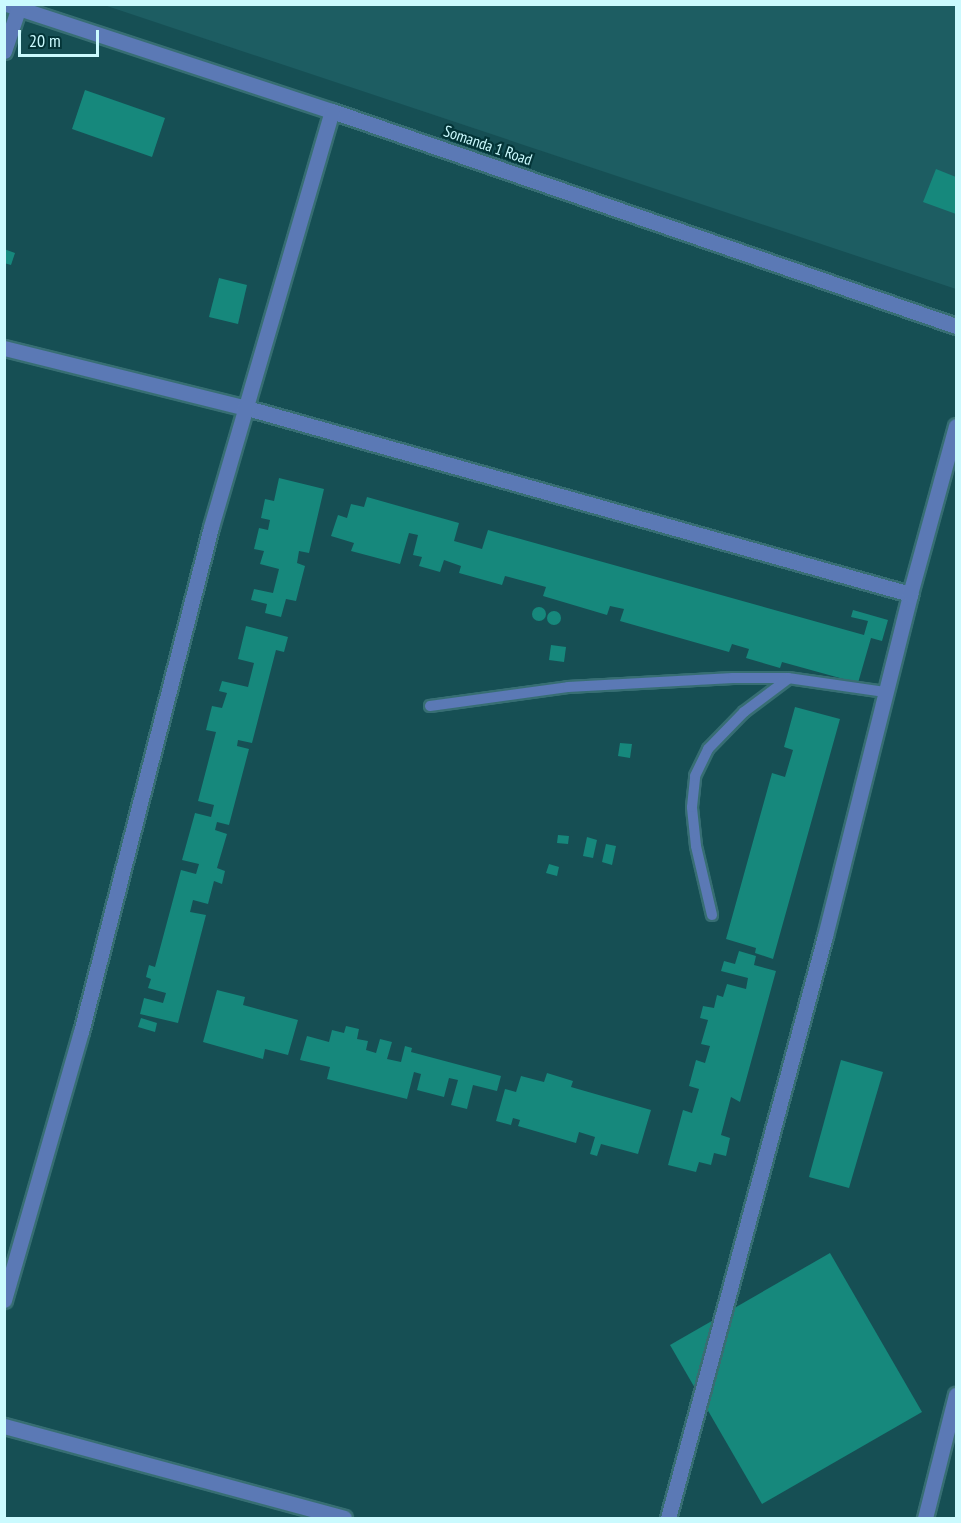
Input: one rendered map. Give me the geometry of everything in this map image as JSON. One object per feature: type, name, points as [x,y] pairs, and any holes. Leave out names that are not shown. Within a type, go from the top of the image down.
[{"type":"street","points":[[4,51],[15,6]]},
{"type":"street","name":"Somanda 1 Road","points":[[15,6],[332,111],[957,326]]},
{"type":"street","points":[[4,1299],[81,1032],[211,527],[332,111]]},
{"type":"street","points":[[4,348],[247,408],[909,594]]},
{"type":"street","points":[[668,1518],[822,948],[909,594],[957,426]]},
{"type":"street","points":[[924,1518],[957,1395]]},
{"type":"street","points":[[4,1426],[344,1518]]},
{"type":"lane","points":[[430,706],[568,687],[734,678],[788,678],[885,692]]},
{"type":"lane","points":[[712,915],[696,846],[692,807],[695,776],[708,748],[744,711],[788,678]]},
{"type":"shaded area","points":[[105,5],[956,5],[956,289],[107,6]]},
{"type":"building","points":[[85,90],[165,118],[152,157],[72,129]]},
{"type":"building","points":[[936,169],[956,177],[956,214],[923,202]]},
{"type":"building","points":[[4,249],[15,253],[11,265],[4,263]]},
{"type":"building","points":[[219,278],[247,285],[238,324],[209,317]]},
{"type":"building","points":[[279,478],[324,489],[309,553],[299,551],[297,563],[305,566],[296,601],[286,599],[281,617],[265,613],[267,604],[251,600],[254,589],[273,593],[279,569],[260,564],[264,551],[254,549],[259,528],[268,530],[270,520],[261,518],[265,499],[274,501]]},
{"type":"building","points":[[367,497],[459,523],[454,541],[482,549],[488,530],[864,635],[868,621],[851,617],[853,610],[888,620],[882,641],[871,638],[858,683],[782,662],[780,668],[746,658],[749,649],[732,644],[729,652],[620,621],[624,609],[610,606],[607,615],[543,596],[546,587],[505,576],[502,585],[459,573],[461,566],[444,560],[440,572],[419,566],[422,557],[413,555],[418,535],[409,533],[400,564],[351,551],[354,543],[331,536],[338,515],[347,518],[351,504],[364,507]]},
{"type":"building","points":[[536,607],[542,607],[546,614],[542,621],[536,621],[532,617],[532,611]]},
{"type":"building","points":[[551,611],[557,611],[561,618],[557,625],[551,625],[547,621],[547,615]]},
{"type":"building","points":[[246,626],[288,637],[284,652],[276,650],[252,743],[238,740],[237,746],[249,749],[229,825],[217,822],[215,830],[227,834],[217,868],[225,871],[222,884],[214,881],[208,904],[193,900],[190,912],[206,915],[178,1023],[140,1014],[144,998],[163,1003],[166,993],[148,988],[151,979],[146,977],[149,965],[155,967],[181,870],[196,874],[199,864],[182,860],[195,813],[211,817],[214,805],[198,801],[216,732],[206,730],[212,706],[222,708],[227,693],[219,691],[222,681],[248,687],[254,663],[238,659]]},
{"type":"building","points":[[551,645],[566,647],[564,662],[549,660]]},
{"type":"building","points":[[795,707],[840,719],[773,959],[755,953],[756,948],[726,939],[772,773],[785,777],[793,750],[784,747]]},
{"type":"building","points":[[620,743],[632,744],[630,758],[618,756]]},
{"type":"building","points":[[558,835],[569,836],[568,844],[557,843]]},
{"type":"building","points":[[587,837],[597,840],[593,858],[583,856]]},
{"type":"building","points":[[606,844],[616,846],[612,865],[602,862]]},
{"type":"building","points":[[549,864],[559,867],[557,876],[546,873]]},
{"type":"building","points":[[739,951],[756,956],[754,965],[776,971],[740,1102],[731,1097],[721,1135],[730,1138],[726,1156],[714,1153],[711,1165],[699,1162],[696,1172],[668,1165],[683,1110],[692,1113],[699,1089],[689,1086],[696,1060],[705,1063],[710,1046],[701,1044],[708,1020],[700,1018],[703,1006],[714,1008],[717,995],[723,997],[727,984],[746,989],[748,978],[721,971],[724,961],[735,964]]},
{"type":"building","points":[[217,990],[245,997],[243,1005],[298,1020],[288,1055],[265,1049],[263,1059],[203,1042]]},
{"type":"building","points":[[141,1018],[157,1023],[155,1032],[138,1027]]},
{"type":"building","points":[[346,1026],[359,1029],[357,1039],[368,1041],[366,1050],[376,1053],[380,1039],[392,1042],[387,1059],[401,1062],[405,1046],[412,1048],[411,1052],[501,1076],[497,1091],[473,1085],[467,1109],[451,1105],[458,1080],[449,1078],[444,1097],[417,1090],[421,1074],[414,1072],[407,1099],[327,1079],[330,1067],[300,1060],[307,1036],[329,1042],[332,1030],[344,1033]]},
{"type":"building","points":[[841,1060],[883,1072],[849,1188],[809,1177]]},
{"type":"building","points":[[547,1073],[573,1081],[571,1087],[651,1110],[638,1154],[601,1144],[597,1156],[590,1154],[595,1137],[579,1132],[576,1143],[518,1126],[520,1120],[513,1118],[511,1125],[496,1121],[505,1089],[516,1092],[521,1076],[544,1082]]},
{"type":"building","points":[[830,1253],[922,1412],[762,1504],[670,1345]]}]
